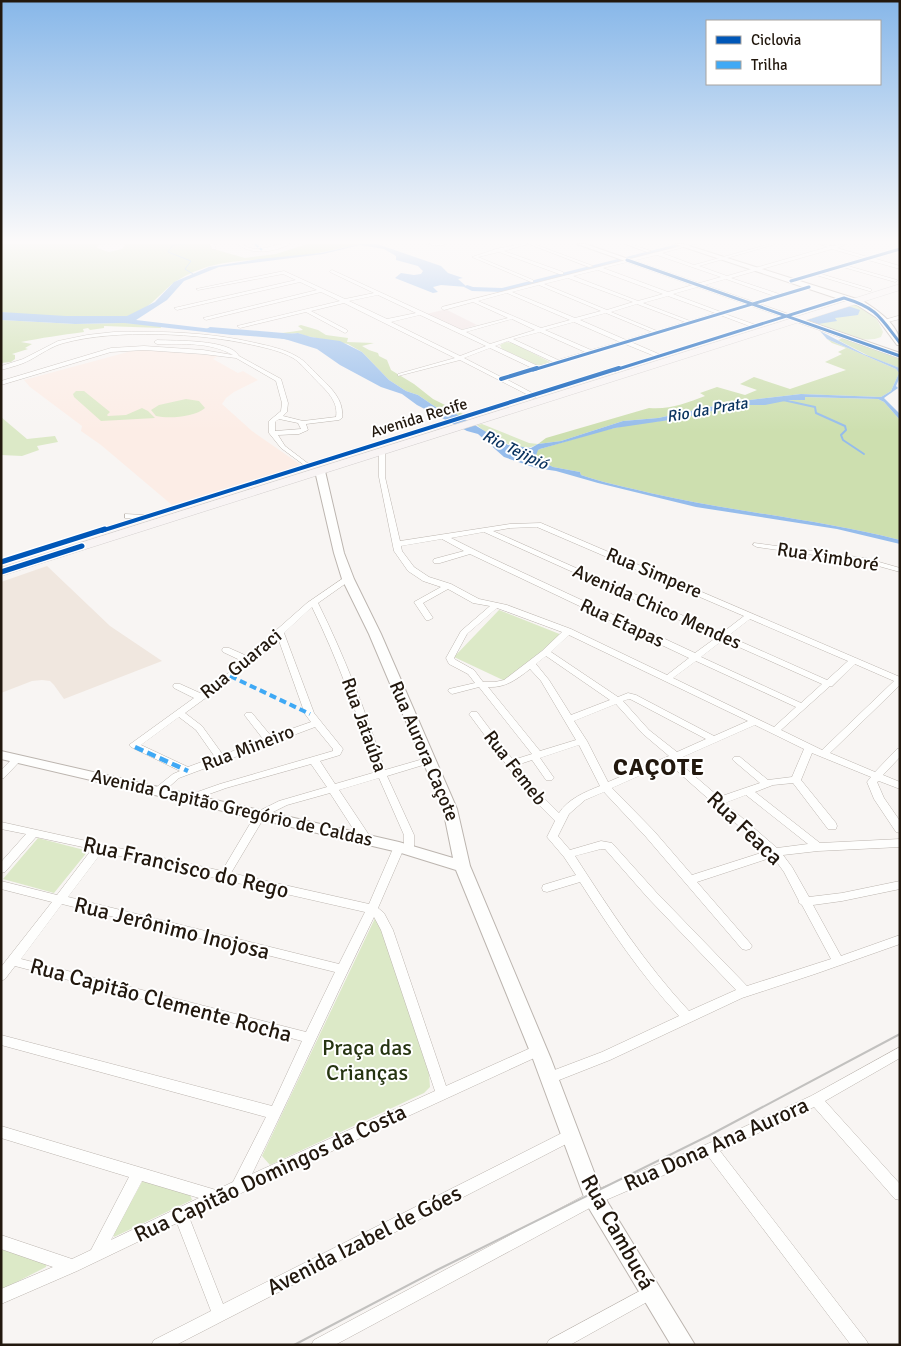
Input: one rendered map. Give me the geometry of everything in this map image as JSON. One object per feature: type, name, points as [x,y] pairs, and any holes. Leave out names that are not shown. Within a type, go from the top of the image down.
[{"type":"main road","points":[[759,307],[900,356]]},
{"type":"main road","name":"Avenida Recife","points":[[1,562],[440,425],[474,419],[820,307]]},
{"type":"main road","name":"Avenida Recife","points":[[1,572],[450,430],[534,396],[659,356],[754,326],[833,307]]},
{"type":"main road","points":[[867,307],[873,310],[884,321],[900,344]]},
{"type":"main road","points":[[884,321],[885,339]]},
{"type":"main road","points":[[856,340],[885,339],[900,344]]},
{"type":"main road","name":"Rua Aurora Caçote","points":[[320,471],[337,546],[348,579],[375,634],[430,760],[455,826],[462,866],[540,1054]]},
{"type":"main road","name":"Avenida Capitão Gregório de Caldas","points":[[1,755],[187,799],[365,838],[462,866]]},
{"type":"main road","name":"Rua Cambucá","points":[[540,1054],[594,1198],[684,1345]]},
{"type":"street","points":[[177,308],[182,307]]},
{"type":"street","points":[[206,318],[253,307]]},
{"type":"street","points":[[240,326],[320,307]]},
{"type":"street","points":[[357,307],[534,396]]},
{"type":"street","points":[[407,307],[537,368]]},
{"type":"street","points":[[444,308],[449,307]]},
{"type":"street","points":[[487,307],[590,352]]},
{"type":"street","points":[[545,307],[659,356]]},
{"type":"street","points":[[595,307],[656,332]]},
{"type":"street","points":[[400,374],[495,347],[508,338],[620,307]]},
{"type":"street","points":[[650,307],[689,322]]},
{"type":"street","points":[[703,307],[754,326]]},
{"type":"street","points":[[501,379],[741,307]]},
{"type":"street","points":[[306,310],[345,331]]},
{"type":"street","points":[[387,321],[420,313]]},
{"type":"street","points":[[884,321],[900,317]]},
{"type":"street","points":[[462,332],[512,318]]},
{"type":"street","points":[[121,339],[126,333]]},
{"type":"street","points":[[1,368],[22,362],[65,340],[92,335],[126,333],[230,339],[292,355],[334,396],[340,407],[340,416],[337,419],[302,423],[294,419],[279,417]]},
{"type":"street","points":[[508,338],[558,362]]},
{"type":"street","points":[[157,342],[207,345],[230,350],[237,357]]},
{"type":"street","points":[[1,382],[116,347],[183,350],[237,357],[279,380],[285,403],[284,412],[272,421],[272,433],[283,447],[308,466]]},
{"type":"street","points":[[272,433],[302,432],[305,430],[302,423]]},
{"type":"street","points":[[382,451],[382,477],[396,544],[398,551],[411,570],[426,579],[448,586],[476,601],[496,605],[568,631],[823,754],[900,786]]},
{"type":"street","points":[[128,516],[144,518]]},
{"type":"street","name":"Rua Simpere","points":[[396,544],[528,524],[547,528],[900,680]]},
{"type":"street","name":"Avenida Chico Mendes","points":[[485,530],[829,684]]},
{"type":"street","name":"Rua Etapas","points":[[444,537],[695,658],[802,707]]},
{"type":"street","name":"Rua Ximboré","points":[[757,545],[865,560],[900,570]]},
{"type":"street","points":[[437,561],[471,551]]},
{"type":"street","name":"Rua Guaraci","points":[[188,771],[134,747],[135,742],[200,697],[280,634],[314,602],[348,579]]},
{"type":"street","points":[[429,618],[418,602],[448,586]]},
{"type":"street","name":"Rua Jataúba","points":[[314,602],[330,635],[364,721],[382,775],[409,835],[404,848]]},
{"type":"street","points":[[496,605],[464,633],[450,658],[452,662],[471,672],[481,684],[536,756],[549,778]]},
{"type":"street","points":[[667,679],[750,615]]},
{"type":"street","points":[[452,691],[481,684],[495,685],[507,682],[549,654],[568,631]]},
{"type":"street","points":[[187,799],[223,786],[337,752],[338,749],[316,723],[304,700],[280,634]]},
{"type":"street","points":[[226,650],[248,660]]},
{"type":"street","name":"Rua Feaca","points":[[549,654],[618,701],[646,732],[775,852],[788,870],[838,962]]},
{"type":"street","points":[[776,730],[854,660]]},
{"type":"street","points":[[532,665],[544,680],[582,741],[605,787],[650,834],[746,946]]},
{"type":"street","points":[[823,754],[900,680]]},
{"type":"street","points":[[177,686],[200,697]]},
{"type":"street","points":[[568,720],[628,696],[639,699],[713,740]]},
{"type":"street","points":[[178,713],[194,722],[220,758]]},
{"type":"street","name":"Rua Femeb","points":[[474,714],[532,792],[560,820]]},
{"type":"street","points":[[250,715],[269,740]]},
{"type":"street","points":[[687,1017],[666,994],[615,926],[568,854],[552,837],[560,820],[572,804],[590,793],[756,721]]},
{"type":"street","name":"Rua Mineiro","points":[[157,792],[176,776],[316,723]]},
{"type":"street","points":[[510,764],[582,741]]},
{"type":"street","points":[[796,780],[810,747]]},
{"type":"street","points":[[900,751],[872,782],[874,791],[900,829]]},
{"type":"street","points":[[1,776],[17,759]]},
{"type":"street","points":[[737,759],[766,784]]},
{"type":"street","points":[[314,760],[365,838]]},
{"type":"street","points":[[225,875],[261,814],[275,805],[430,760]]},
{"type":"street","points":[[719,801],[766,784],[796,780]]},
{"type":"street","points":[[796,780],[832,826]]},
{"type":"street","points":[[747,791],[818,847]]},
{"type":"street","name":"Rua Francisco do Rego","points":[[1,825],[372,909]]},
{"type":"street","points":[[1,869],[34,832]]},
{"type":"street","points":[[690,880],[775,852],[818,847],[900,843]]},
{"type":"street","points":[[568,854],[601,845],[608,846],[652,895],[746,992]]},
{"type":"street","points":[[1,976],[100,847]]},
{"type":"street","points":[[238,1187],[275,1114],[342,969],[404,848]]},
{"type":"street","points":[[547,888],[583,877]]},
{"type":"street","name":"Rua Jerônimo Inojosa","points":[[1,885],[342,969]]},
{"type":"street","points":[[804,902],[842,897],[900,885]]},
{"type":"street","points":[[372,909],[378,912],[383,920],[442,1093]]},
{"type":"street","points":[[549,1078],[606,1056],[719,1002],[900,939]]},
{"type":"street","name":"Rua Capitão Clemente Rocha","points":[[12,961],[310,1038]]},
{"type":"street","points":[[1,1040],[275,1114]]},
{"type":"street","name":"Rua Dona Ana Aurora","points":[[319,1345],[594,1198],[710,1149],[816,1100],[900,1052]]},
{"type":"street","name":"Rua Capitão Domingos da Costa","points":[[1,1297],[72,1266],[216,1197],[442,1093],[540,1054]]},
{"type":"street","points":[[816,1100],[900,1194]]},
{"type":"street","points":[[1,1132],[216,1197]]},
{"type":"street","name":"Avenida Izabel de Góes","points":[[159,1345],[570,1136]]},
{"type":"street","points":[[710,1149],[861,1345]]},
{"type":"street","points":[[96,1254],[138,1174]]},
{"type":"street","points":[[181,1214],[219,1313]]},
{"type":"street","points":[[1,1242],[72,1266]]},
{"type":"street","points":[[554,1345],[651,1292]]},
{"type":"shaded area","points":[[447,310],[477,325],[460,330],[426,314]]},
{"type":"shaded area","points":[[139,349],[218,356],[213,359],[238,373],[243,371],[258,380],[234,392],[222,404],[252,431],[301,465],[172,505],[101,445],[81,431],[82,426],[30,387],[24,380]]},
{"type":"shaded area","points":[[47,566],[110,626],[162,661],[64,699],[50,681],[42,680],[32,681],[1,693],[1,582]]},
{"type":"green space","points":[[1,307],[147,307],[137,313],[111,318],[50,317],[1,312]]},
{"type":"green space","points":[[843,307],[860,307],[875,317],[883,332],[881,337],[873,339],[853,338],[822,328],[803,319]]},
{"type":"green space","points":[[1,320],[75,324],[124,323],[160,325],[161,328],[104,326],[104,328],[90,330],[88,328],[83,329],[84,332],[21,342],[32,344],[25,348],[28,349],[12,354],[15,355],[15,359],[11,362],[1,363]]},
{"type":"green space","points":[[301,325],[318,330],[326,335],[348,338],[347,342],[374,343],[362,346],[378,353],[379,356],[387,360],[391,370],[414,384],[433,399],[463,414],[459,415],[440,410],[418,395],[406,391],[389,380],[362,352],[348,344],[298,333],[265,336],[233,334],[229,331],[260,334],[277,333],[303,330],[298,326]]},
{"type":"green space","points":[[843,338],[900,359],[900,368],[871,357],[838,340]]},
{"type":"green space","points":[[827,339],[896,369],[899,373],[891,391],[881,397],[801,394],[733,402],[658,418],[623,421],[561,441],[538,444],[546,438],[649,408],[664,408],[685,403],[705,396],[700,393],[717,387],[745,395],[757,390],[740,384],[754,377],[790,389],[846,370],[825,362],[842,354],[838,352],[846,348]]},
{"type":"green space","points":[[506,342],[513,343],[552,363],[538,366],[502,349],[500,345]]},
{"type":"green space","points":[[76,391],[84,391],[110,412],[108,416],[126,415],[142,408],[155,418],[101,421],[74,397],[73,394]]},
{"type":"green space","points":[[804,397],[878,399],[884,402],[900,420],[900,540],[838,526],[681,500],[589,478],[581,475],[580,472],[553,467],[535,458],[537,450],[601,431],[628,425],[683,418],[737,405],[804,399]]},
{"type":"green space","points":[[186,399],[199,401],[205,408],[189,415],[175,417],[156,416],[151,410],[159,405]]},
{"type":"green space","points":[[1,417],[27,439],[55,436],[58,442],[37,446],[39,450],[22,456],[1,455]]},
{"type":"green space","points":[[482,424],[529,443],[538,444],[524,448],[498,440],[477,425]]},
{"type":"green space","points":[[499,610],[562,635],[505,681],[454,657]]},
{"type":"green space","points":[[38,838],[88,851],[54,893],[3,879]]},
{"type":"green space","name":"Praça das Crianças","points":[[377,914],[422,1049],[429,1073],[430,1087],[424,1093],[270,1165],[262,1156]]},
{"type":"green space","points":[[143,1180],[190,1194],[192,1200],[114,1237],[113,1234]]},
{"type":"green space","points":[[1,1246],[47,1263],[46,1267],[1,1290]]},
{"type":"water","points":[[145,307],[156,307],[136,320],[229,331],[233,334],[260,336],[232,335],[124,323],[75,324],[1,320],[1,312],[66,316],[127,316]]},
{"type":"water","points":[[846,307],[860,310],[858,315],[835,318],[837,321],[818,324],[807,320]]},
{"type":"water","name":"Rio Tejipió","points":[[820,331],[864,354],[900,368],[900,377],[896,386],[898,388],[884,398],[900,414],[900,420],[884,402],[878,399],[805,397],[805,400],[790,400],[765,405],[737,405],[683,418],[615,428],[540,449],[535,458],[553,467],[580,472],[581,475],[589,478],[650,493],[869,533],[900,540],[900,544],[837,529],[696,507],[556,471],[536,468],[504,457],[478,434],[467,431],[417,405],[402,394],[381,387],[340,365],[317,349],[267,336],[298,333],[340,341],[362,352],[389,380],[406,391],[418,395],[440,410],[447,410],[458,415],[508,445],[531,448],[538,444],[561,441],[623,421],[658,418],[733,402],[801,394],[881,397],[891,391],[899,373],[896,369],[827,339]]},
{"type":"waterway","points":[[895,329],[900,336]]},
{"type":"waterway","name":"Rio Tejipió","points":[[210,330],[295,337]]},
{"type":"waterway","points":[[783,400],[815,407],[816,413],[845,426],[846,430],[841,435],[843,440],[864,454]]},
{"type":"tram line","points":[[294,1345],[437,1270],[708,1136],[900,1034]]},
{"type":"marked path","points":[[230,676],[310,714]]},
{"type":"marked path","points":[[135,747],[188,771]]},
{"type":"cycle path","points":[[501,379],[743,307]]},
{"type":"cycle path","points":[[760,307],[900,356]]},
{"type":"cycle path","points":[[1,562],[816,307]]},
{"type":"cycle path","points":[[866,307],[877,313],[900,343]]},
{"type":"cycle path","points":[[1,572],[82,546]]},
{"type":"district","name":"CAÇOTE","points":[[659,767]]},
{"type":"water label","name":"Rio da Prata","points":[[707,410]]}]
